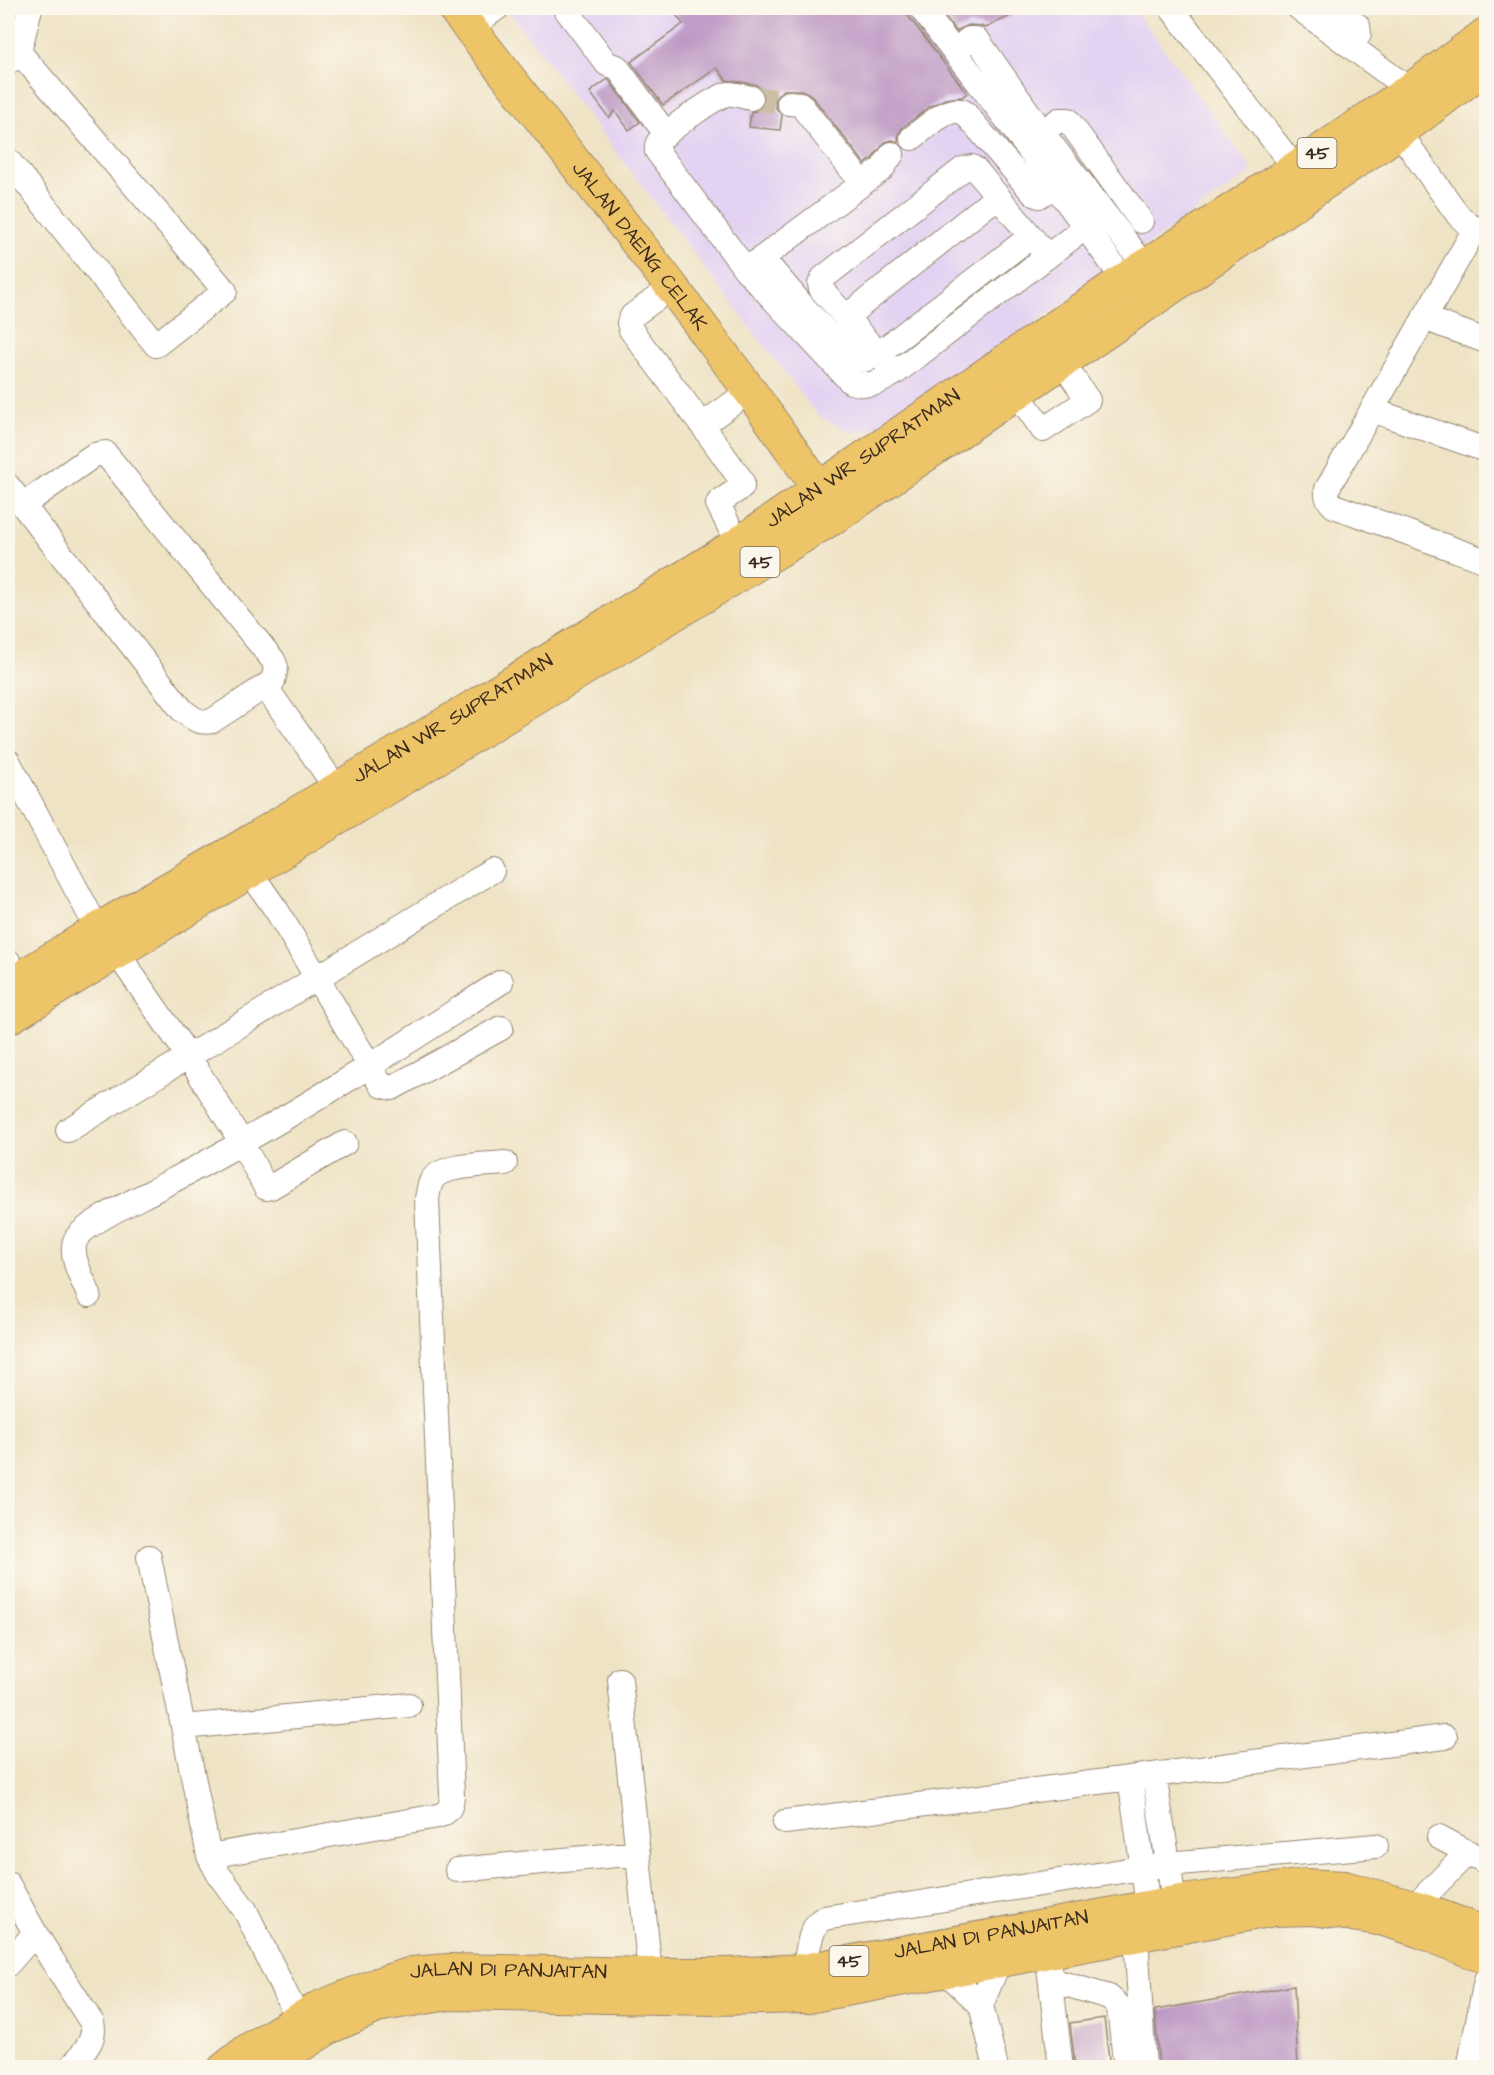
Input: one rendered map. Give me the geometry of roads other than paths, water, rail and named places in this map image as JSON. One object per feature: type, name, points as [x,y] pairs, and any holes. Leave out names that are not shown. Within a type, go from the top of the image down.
[{"type":"highway","name":"JALAN DAENG CELAK","points":[[461,18],[672,287],[820,490]]},
{"type":"highway","name":"JALAN WR SUPRATMAN","points":[[243,861],[337,789],[738,544],[820,490],[1134,273],[1410,90],[1486,34]]},
{"type":"highway","name":"JALAN WR SUPRATMAN","points":[[8,1018],[108,941],[159,910],[837,516],[1399,132],[1486,67]]},
{"type":"highway","name":"JALAN WR SUPRATMAN","points":[[11,976],[108,941]]},
{"type":"main road","name":"JALAN DI PANJAITAN","points":[[267,2067],[331,2028],[382,2006],[449,1995],[714,2000],[808,1998],[1161,1904],[1305,1884],[1345,1886],[1415,1906],[1486,1932]]},
{"type":"main road","name":"JALAN DI PANJAITAN","points":[[223,2067],[247,2049],[319,2006],[412,1972],[448,1969],[728,1973],[944,1961],[1048,1966],[1136,1936],[1274,1911],[1313,1910],[1384,1921],[1486,1959]]},
{"type":"street","points":[[8,160],[156,345],[225,291],[13,57],[31,8],[16,8]]},
{"type":"street","points":[[461,18],[497,8]]},
{"type":"street","points":[[565,8],[608,64],[617,67],[666,134]]},
{"type":"street","points":[[921,8],[954,51],[969,39],[976,39],[979,42],[1033,138],[1055,186],[1084,227],[1134,273]]},
{"type":"street","points":[[1171,8],[1295,168]]},
{"type":"street","points":[[1299,8],[1410,90]]},
{"type":"street","points":[[1333,8],[1358,26],[1359,34],[1352,45]]},
{"type":"street","points":[[751,98],[728,94],[709,103],[666,134],[656,147],[657,151],[851,382],[866,385],[880,382],[895,373],[1104,213]]},
{"type":"street","points":[[789,103],[800,104],[862,183]]},
{"type":"street","points":[[912,138],[950,111],[958,109],[964,112],[1033,193],[1039,196],[1055,186]]},
{"type":"street","points":[[1033,138],[1059,120],[1068,120],[1141,221]]},
{"type":"street","points":[[1399,132],[1458,215],[1481,231],[1424,318],[1327,489],[1328,500],[1334,506],[1486,561]]},
{"type":"street","points":[[1033,138],[1104,213],[1134,273]]},
{"type":"street","points":[[754,264],[882,169],[892,154]]},
{"type":"street","points":[[895,373],[821,289],[820,284],[823,278],[963,169],[972,167],[976,171],[1047,256]]},
{"type":"street","points":[[846,317],[998,196]]},
{"type":"street","points":[[754,264],[808,312],[851,358],[864,360],[878,354],[1030,237]]},
{"type":"street","points":[[672,287],[632,316],[629,323],[631,330],[742,481],[742,487],[718,504],[738,544]]},
{"type":"street","points":[[1424,318],[1486,340]]},
{"type":"street","points":[[1017,393],[1043,430],[1088,400],[1062,362]]},
{"type":"street","points":[[702,425],[750,391]]},
{"type":"street","points":[[1372,410],[1486,450]]},
{"type":"street","points":[[8,486],[182,710],[195,720],[204,723],[212,721],[273,681],[276,667],[273,660],[105,453],[94,455],[23,505]]},
{"type":"street","points":[[266,686],[337,789]]},
{"type":"street","points":[[8,760],[90,915],[189,1057],[242,1143],[266,1188],[345,1143]]},
{"type":"street","points":[[243,861],[277,910],[381,1085],[392,1088],[501,1028]]},
{"type":"street","points":[[68,1130],[492,871]]},
{"type":"street","points":[[89,1295],[75,1258],[74,1247],[82,1232],[242,1143],[501,982]]},
{"type":"street","points":[[209,1856],[438,1816],[446,1813],[451,1806],[427,1198],[431,1181],[439,1173],[450,1169],[505,1163]]},
{"type":"street","points":[[149,1557],[209,1856],[219,1875],[245,1910],[298,2019]]},
{"type":"street","points":[[620,1680],[650,1973]]},
{"type":"street","points":[[184,1727],[409,1705]]},
{"type":"street","points":[[785,1822],[1445,1737]]},
{"type":"street","points":[[1154,1775],[1167,1864],[1161,1904]]},
{"type":"street","points":[[1130,1778],[1142,1867],[1161,1904]]},
{"type":"street","points":[[1415,1906],[1477,1857],[1439,1837]]},
{"type":"street","points":[[804,1969],[815,1926],[824,1918],[1142,1867],[1376,1846]]},
{"type":"street","points":[[457,1870],[638,1853]]},
{"type":"street","points":[[8,1884],[92,2023],[91,2042],[71,2067]]},
{"type":"street","points":[[8,1964],[35,1932]]},
{"type":"street","points":[[1136,1936],[1144,2067]]},
{"type":"street","points":[[944,1961],[981,2005],[996,2067]]},
{"type":"street","points":[[981,2005],[999,1962]]},
{"type":"street","points":[[1048,1966],[1061,2067]]},
{"type":"street","points":[[1048,1966],[1109,1997],[1117,2004],[1126,2067]]},
{"type":"street","points":[[1469,2067],[1486,1980]]},
{"type":"tunnel","points":[[751,98],[789,103]]}]
